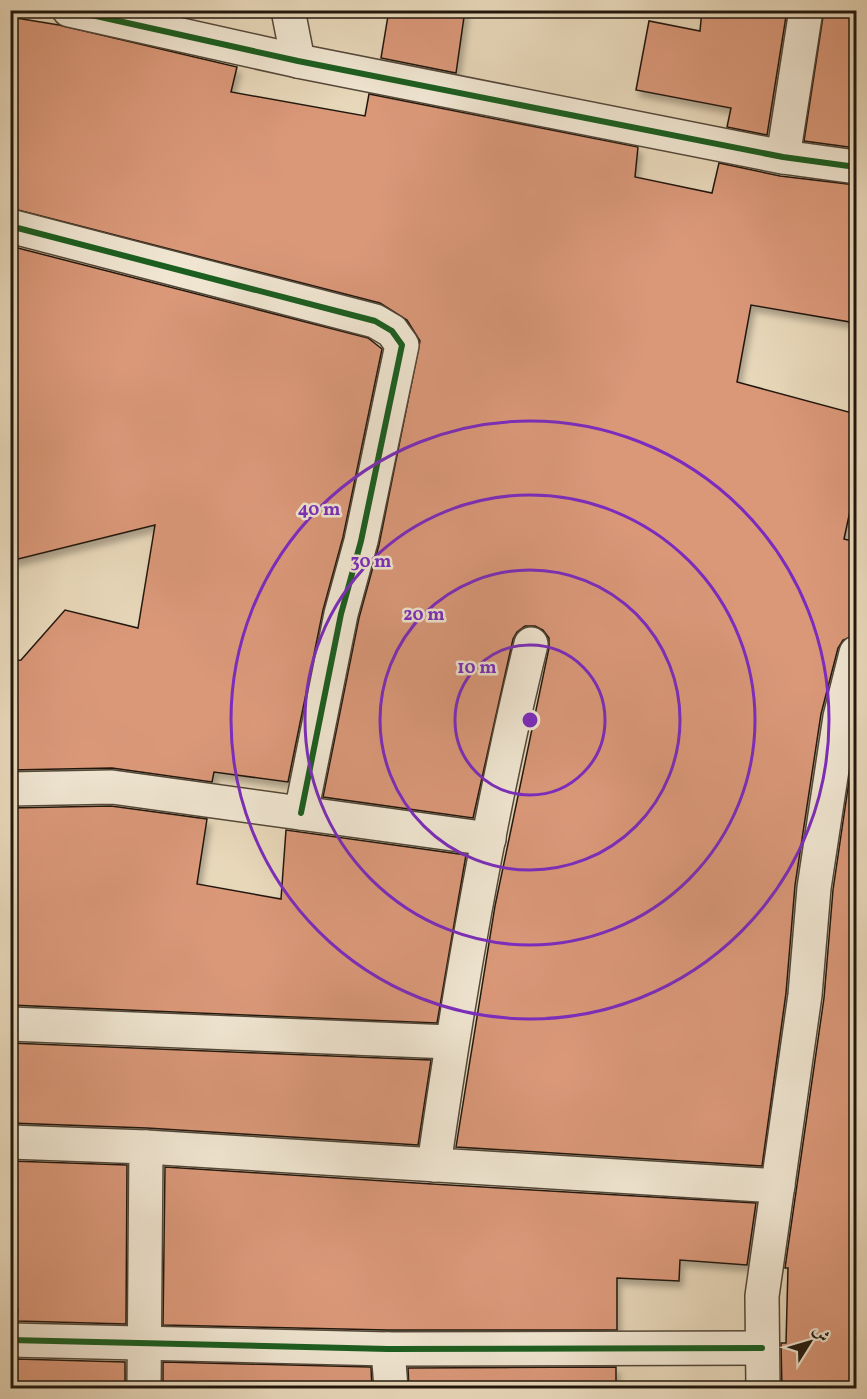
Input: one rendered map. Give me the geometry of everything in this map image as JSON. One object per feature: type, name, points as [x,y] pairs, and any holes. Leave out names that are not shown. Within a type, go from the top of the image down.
[{"type":"street","points":[[69,10],[298,62],[783,157],[856,167]]},
{"type":"street","points":[[288,10],[298,62]]},
{"type":"street","points":[[783,157],[806,10]]},
{"type":"street","points":[[10,225],[375,321],[392,331],[402,345],[361,541],[341,614],[301,813]]},
{"type":"street","points":[[434,1165],[452,1042],[489,839],[506,748],[531,644]]},
{"type":"street","points":[[763,1389],[762,1296],[805,995],[814,888],[840,717],[856,653]]},
{"type":"street","points":[[10,789],[112,788],[489,839]]},
{"type":"street","points":[[10,1024],[452,1042]]},
{"type":"street","points":[[10,1142],[146,1147],[778,1186]]},
{"type":"street","points":[[144,1389],[146,1147]]},
{"type":"street","points":[[10,1340],[144,1345],[388,1349],[762,1348]]},
{"type":"street","points":[[388,1349],[391,1389]]},
{"type":"building","points":[[389,10],[465,10],[456,73],[381,58]]},
{"type":"building","points":[[702,10],[787,10],[767,135],[727,127],[731,108],[636,90],[649,21],[700,31]]},
{"type":"building","points":[[824,10],[856,10],[856,148],[804,141]]},
{"type":"building","points":[[10,17],[59,25],[237,67],[231,92],[365,116],[369,94],[638,147],[635,177],[712,193],[719,163],[780,176],[856,185],[856,323],[751,305],[737,382],[856,414],[856,483],[844,539],[856,542],[856,635],[843,640],[838,648],[821,714],[795,885],[786,993],[762,1166],[456,1147],[495,906],[549,648],[549,638],[543,630],[535,626],[525,626],[517,632],[513,639],[473,818],[323,797],[359,618],[379,545],[420,341],[407,320],[380,303],[10,208]]},
{"type":"building","points":[[10,246],[368,338],[382,349],[343,537],[323,610],[288,782],[214,772],[212,782],[112,768],[10,770],[10,661],[21,660],[65,610],[138,628],[155,525],[10,561]]},
{"type":"building","points":[[856,733],[856,1389],[782,1389],[781,1343],[786,1343],[788,1268],[785,1268],[824,998],[833,890]]},
{"type":"building","points":[[111,806],[207,819],[197,884],[281,899],[286,830],[466,855],[437,1023],[10,1005],[10,808]]},
{"type":"building","points":[[10,1043],[431,1060],[418,1145],[147,1128],[10,1123]]},
{"type":"building","points":[[10,1161],[127,1165],[126,1324],[17,1321],[18,1309],[10,1309]]},
{"type":"building","points":[[165,1167],[756,1203],[747,1265],[680,1260],[679,1281],[617,1278],[617,1330],[388,1330],[163,1325]]},
{"type":"building","points":[[16,1359],[125,1362],[125,1389],[14,1389]]},
{"type":"building","points":[[163,1362],[371,1367],[372,1389],[163,1389]]},
{"type":"building","points":[[616,1367],[616,1389],[409,1389],[408,1368]]},
{"type":"cycle path","points":[[69,10],[298,61],[783,157],[856,167]]},
{"type":"cycle path","points":[[10,226],[375,321],[392,331],[402,345],[361,541],[341,614],[301,813]]},
{"type":"cycle path","points":[[10,1340],[388,1349],[762,1348]]}]
